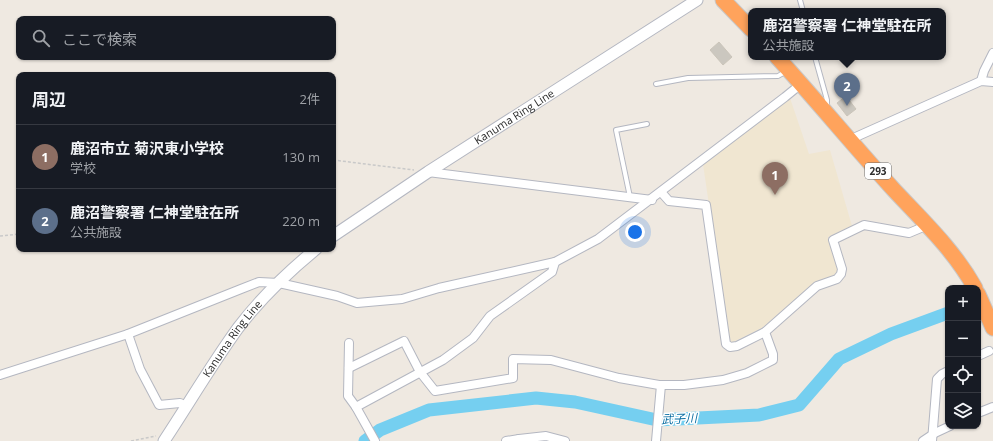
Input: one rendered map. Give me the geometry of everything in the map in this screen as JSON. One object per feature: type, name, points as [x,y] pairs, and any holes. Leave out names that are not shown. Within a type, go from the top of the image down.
[{"type":"highway","points":[[723,0],[748,26]]},
{"type":"highway","name":"293","points":[[780,60],[849,140],[948,247],[973,285]]},
{"type":"highway","name":"293","points":[[981,301],[991,323]]},
{"type":"main road","name":"Kanuma Ring Line","points":[[336,234],[428,172],[697,0]]},
{"type":"main road","name":"Kanuma Ring Line","points":[[161,438],[187,406],[239,327],[279,282],[313,252]]},
{"type":"street","points":[[981,81],[993,53]]},
{"type":"street","points":[[849,140],[981,81],[993,82]]},
{"type":"street","points":[[0,375],[128,334],[260,282],[279,282],[337,296],[357,303],[402,299],[439,288],[554,262],[598,239],[652,200],[801,84]]},
{"type":"street","points":[[428,172],[652,200]]},
{"type":"street","points":[[661,192],[670,201],[706,205],[726,344],[730,347],[737,346],[766,332],[817,286],[837,279],[841,274],[842,269],[833,240],[864,225],[909,234],[928,225]]},
{"type":"street","points":[[356,407],[443,360],[472,338],[490,316],[552,272],[554,262]]},
{"type":"street","points":[[348,368],[404,341],[420,372],[435,391],[513,378],[513,359],[551,360],[619,378],[661,385],[684,385],[723,380],[747,373],[772,360],[773,354],[766,332]]},
{"type":"street","points":[[128,334],[140,369],[159,405],[180,403],[187,406]]},
{"type":"street","points":[[349,343],[348,396],[356,407],[375,441]]},
{"type":"street","points":[[981,355],[989,351]]},
{"type":"street","points":[[932,438],[937,379],[945,372]]},
{"type":"street","points":[[656,441],[661,385]]},
{"type":"street","points":[[981,412],[993,408]]},
{"type":"street","points":[[924,441],[932,438],[946,429]]},
{"type":"street","points":[[506,441],[546,436],[564,441]]},
{"type":"lane","points":[[816,60],[827,100],[826,112]]},
{"type":"lane","points":[[656,84],[688,78],[778,76],[789,70]]},
{"type":"lane","points":[[630,197],[616,130],[647,124]]},
{"type":"path","points":[[336,160],[428,172]]},
{"type":"path","points":[[0,236],[16,234]]},
{"type":"path","points":[[131,441],[161,438]]},
{"type":"shaded area","points":[[790,98],[809,154],[830,150],[852,226],[828,237],[838,269],[835,275],[813,284],[762,328],[733,342],[729,342],[703,164]]},
{"type":"building","points":[[719,42],[732,57],[723,65],[710,50]]},
{"type":"building","points":[[846,96],[856,109],[847,116],[837,103]]},
{"type":"waterway","name":"武子川","points":[[365,441],[380,430],[429,410],[536,398],[575,402],[657,420],[759,415],[799,405],[839,359],[891,334],[945,314]]},
{"type":"place","name":"鹿沼警察署 仁神堂駐在所","points":[[847,106]]},
{"type":"place","name":"鹿沼市立 菊沢東小学校","points":[[775,195]]}]
